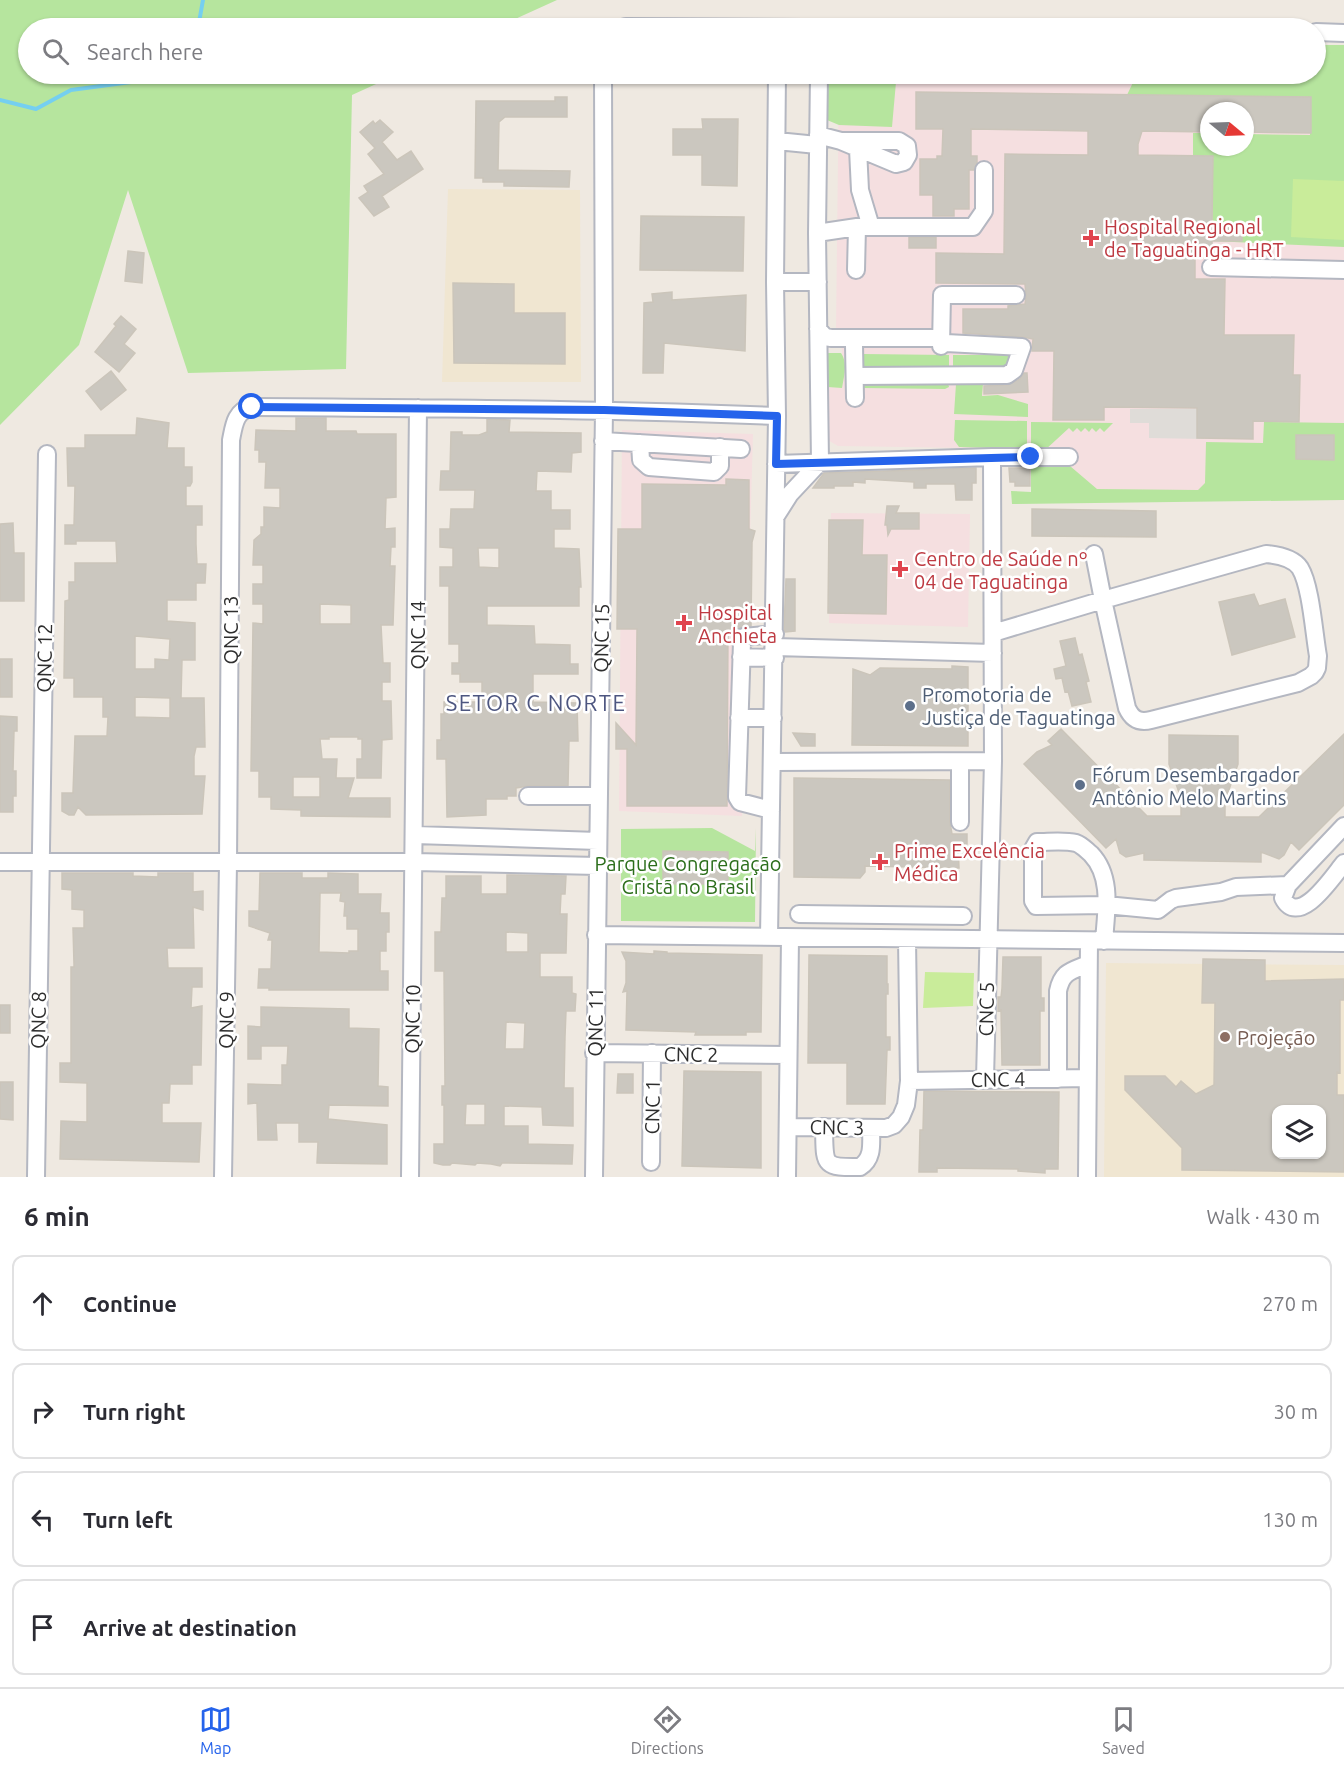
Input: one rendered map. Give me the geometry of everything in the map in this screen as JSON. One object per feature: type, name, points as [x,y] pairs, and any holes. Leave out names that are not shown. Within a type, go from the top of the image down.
[{"type":"street","points":[[1326,32],[1344,33]]},
{"type":"street","name":"QNC 15","points":[[598,866],[604,410],[603,84]]},
{"type":"street","points":[[769,937],[775,647],[777,84]]},
{"type":"street","points":[[775,518],[790,494],[820,462],[817,233],[819,84]]},
{"type":"street","points":[[777,141],[817,140],[899,141],[907,146],[909,155],[904,162],[896,164],[841,141]]},
{"type":"street","points":[[856,270],[864,228],[858,149]]},
{"type":"street","points":[[817,233],[864,228],[973,227],[984,211],[984,170]]},
{"type":"street","points":[[1211,267],[1344,270]]},
{"type":"street","points":[[775,282],[818,282]]},
{"type":"street","points":[[942,342],[942,295],[1016,295]]},
{"type":"street","points":[[818,329],[825,337],[831,338],[1022,347],[1014,370],[1007,375],[855,376]]},
{"type":"street","points":[[818,351],[825,345],[942,342]]},
{"type":"street","points":[[854,345],[855,398]]},
{"type":"street","name":"QNC 13","points":[[228,863],[231,440],[238,414],[252,407],[418,408]]},
{"type":"street","points":[[418,408],[604,410],[777,416]]},
{"type":"street","name":"QNC 14","points":[[414,862],[418,408]]},
{"type":"street","points":[[603,441],[741,448]]},
{"type":"street","points":[[640,443],[641,460],[649,467],[714,472],[720,466],[720,447]]},
{"type":"street","name":"QNC 12","points":[[41,862],[47,454]]},
{"type":"street","points":[[776,464],[992,457],[1069,457]]},
{"type":"street","name":"CNC 5","points":[[985,1079],[993,762],[992,457]]},
{"type":"street","points":[[993,633],[1103,600],[1266,554],[1276,555],[1299,567],[1306,583],[1318,656],[1317,668],[1311,676],[1283,688],[1151,720],[1138,721],[1132,717],[1127,708],[1103,600],[1094,554]]},
{"type":"street","points":[[771,810],[740,802],[737,797],[741,657],[744,637],[775,647],[993,653]]},
{"type":"street","points":[[741,657],[775,647]]},
{"type":"street","points":[[739,718],[773,718]]},
{"type":"street","points":[[772,762],[993,762]]},
{"type":"street","points":[[960,762],[960,822]]},
{"type":"street","points":[[528,796],[599,796]]},
{"type":"street","points":[[1344,826],[1288,885],[1283,898],[1286,903],[1291,907],[1303,907],[1344,863]]},
{"type":"street","points":[[415,835],[598,841]]},
{"type":"street","points":[[1087,1177],[1088,964],[1097,941],[1106,905],[1106,884],[1095,859],[1082,845],[1074,842],[1037,842],[1034,844],[1034,904],[1036,906],[1106,905],[1158,910],[1176,898],[1221,892],[1236,887],[1288,885]]},
{"type":"street","points":[[0,862],[414,862],[598,866]]},
{"type":"street","name":"QNC 8","points":[[36,1177],[41,862]]},
{"type":"street","name":"QNC 10","points":[[410,1177],[414,862]]},
{"type":"street","name":"QNC 9","points":[[223,1177],[228,863]]},
{"type":"street","name":"QNC 11","points":[[594,1177],[598,866]]},
{"type":"street","points":[[799,914],[963,916]]},
{"type":"street","points":[[826,914],[827,938]]},
{"type":"street","points":[[943,915],[943,939]]},
{"type":"street","points":[[596,935],[1344,944]]},
{"type":"street","points":[[787,1177],[790,938]]},
{"type":"street","points":[[824,1127],[827,1162],[840,1168],[860,1167],[869,1160],[879,1128],[894,1125],[901,1117],[906,1105],[909,1081],[907,939]]},
{"type":"street","points":[[1058,1078],[1060,981],[1063,975],[1088,964]]},
{"type":"street","name":"CNC 2","points":[[594,1053],[788,1055]]},
{"type":"street","name":"CNC 1","points":[[651,1162],[652,1053]]},
{"type":"street","name":"CNC 4","points":[[909,1081],[1086,1078]]},
{"type":"street","name":"CNC 3","points":[[788,1127],[879,1128]]},
{"type":"shaded area","name":"Hospital Regional de Taguatinga - HRT","points":[[1344,53],[1344,492],[1031,492],[1031,449],[838,446],[826,439],[828,387],[842,387],[842,350],[836,329],[839,84],[1326,84],[1326,66]]},
{"type":"shaded area","points":[[448,189],[580,190],[581,382],[442,382]]},
{"type":"shaded area","points":[[1130,409],[1204,409],[1204,439],[1149,438],[1149,423],[1130,423]]},
{"type":"shaded area","name":"Hospital Anchieta","points":[[622,430],[753,434],[742,816],[619,811]]},
{"type":"shaded area","name":"Centro de Saúde nº 04 de Taguatinga","points":[[831,513],[970,514],[968,627],[829,623]]},
{"type":"shaded area","name":"Projeção","points":[[1106,963],[1344,965],[1344,1177],[1104,1177]]},
{"type":"green space","points":[[0,0],[557,0],[517,18],[18,18],[18,84],[376,84],[352,95],[346,369],[188,373],[128,190],[79,345],[0,425]]},
{"type":"green space","points":[[1326,45],[1344,45],[1344,247],[1212,241],[1213,156],[1254,156],[1254,134],[1310,135],[1311,97],[1127,95],[1132,84],[1326,84]]},
{"type":"green space","points":[[827,84],[896,84],[892,127],[839,125],[827,120]]},
{"type":"green space","points":[[1193,133],[1200,133],[1200,156],[1193,156]]},
{"type":"green space","points":[[1293,179],[1344,181],[1344,240],[1291,237]]},
{"type":"green space","points":[[841,353],[845,370],[842,388],[828,387],[827,399],[826,355]]},
{"type":"green space","points":[[863,354],[949,355],[949,369],[864,368],[861,364]]},
{"type":"green space","points":[[953,355],[1012,355],[1007,367],[953,369]]},
{"type":"green space","points":[[948,383],[949,387],[945,389],[863,388],[862,385]]},
{"type":"green space","points":[[956,384],[983,384],[982,396],[998,395],[1028,404],[1028,417],[954,414]]},
{"type":"green space","points":[[955,420],[1027,421],[1027,449],[959,447],[954,440]]},
{"type":"green space","points":[[1031,422],[1113,423],[1104,432],[1100,428],[1096,432],[1092,428],[1089,432],[1085,428],[1081,432],[1077,428],[1073,432],[1069,428],[1044,451],[1031,451]]},
{"type":"green space","points":[[1264,422],[1344,423],[1344,500],[1012,504],[1011,491],[1031,492],[1031,463],[1070,466],[1097,489],[1198,490],[1205,483],[1206,442],[1263,443]]},
{"type":"green space","name":"Parque Congregação Cristã no Brasil","points":[[712,828],[755,851],[756,828],[755,922],[621,921],[621,829]]},
{"type":"green space","points":[[925,972],[974,973],[973,1006],[923,1008]]},
{"type":"building","points":[[916,92],[1311,97],[1311,133],[1254,132],[1254,102],[1200,102],[1200,132],[1142,131],[1138,144],[1138,155],[1213,156],[1212,223],[1221,224],[1221,227],[1242,228],[1242,241],[1212,241],[1212,247],[1195,247],[1195,279],[1225,279],[1224,335],[1294,335],[1293,375],[1300,375],[1299,422],[1253,421],[1253,439],[1197,438],[1197,408],[1104,407],[1104,420],[1053,420],[1054,351],[1032,351],[1033,339],[1023,337],[963,333],[963,309],[1008,309],[1008,306],[1025,304],[1025,284],[936,283],[936,253],[1004,254],[1005,154],[1088,155],[1088,131],[971,129],[971,156],[977,156],[977,163],[974,170],[969,170],[969,209],[954,209],[954,216],[933,216],[933,195],[920,195],[920,159],[937,159],[937,156],[942,156],[943,129],[916,129]]},
{"type":"building","points":[[555,97],[567,97],[567,117],[505,117],[499,122],[498,170],[570,171],[569,187],[504,186],[504,182],[483,182],[483,178],[475,178],[476,101],[555,101]]},
{"type":"building","points":[[702,119],[738,119],[737,186],[702,185],[702,155],[673,155],[673,129],[703,129]]},
{"type":"building","points":[[380,120],[393,132],[382,142],[397,160],[411,151],[423,169],[382,196],[389,207],[374,216],[359,198],[368,192],[364,186],[384,174],[368,154],[375,148],[360,132],[373,121],[375,124]]},
{"type":"building","points":[[641,216],[744,217],[743,271],[640,270]]},
{"type":"building","points":[[909,237],[936,237],[936,248],[909,248]]},
{"type":"building","points":[[128,251],[144,253],[142,283],[125,281]]},
{"type":"building","points":[[453,283],[514,284],[514,313],[565,313],[565,364],[454,363]]},
{"type":"building","points":[[672,292],[672,300],[746,295],[745,351],[664,343],[663,373],[643,373],[644,303],[653,302],[652,294]]},
{"type":"building","points":[[121,316],[136,329],[124,344],[135,353],[119,372],[95,352],[116,326],[114,324]]},
{"type":"building","points":[[111,371],[126,390],[101,410],[86,391]]},
{"type":"building","points":[[1024,373],[1027,373],[1028,392],[984,394],[984,386],[1008,385],[1020,379]]},
{"type":"building","points":[[137,418],[169,423],[167,448],[184,448],[184,467],[192,467],[192,482],[190,486],[186,486],[186,506],[202,506],[202,525],[196,525],[196,544],[197,564],[206,564],[205,583],[196,583],[196,600],[167,600],[167,621],[195,623],[195,660],[182,660],[181,698],[204,698],[205,747],[196,747],[194,756],[194,776],[205,776],[202,814],[86,815],[78,807],[74,815],[69,815],[62,811],[62,793],[73,793],[75,736],[107,736],[108,717],[103,717],[103,697],[74,697],[74,678],[64,678],[65,601],[69,600],[69,582],[75,582],[75,563],[117,563],[116,541],[76,541],[76,544],[65,544],[65,525],[74,525],[75,486],[68,486],[67,448],[85,448],[85,435],[136,435]],"holes":[[[135,636],[170,639],[169,660],[155,659],[155,669],[135,669]],[[135,697],[170,698],[170,718],[135,717]]]},
{"type":"building","points":[[296,418],[326,418],[326,431],[396,434],[396,497],[386,498],[385,529],[395,528],[395,547],[391,547],[390,566],[395,566],[393,625],[381,625],[383,663],[390,663],[390,682],[382,682],[382,701],[391,701],[392,739],[382,740],[381,778],[357,778],[357,759],[362,759],[362,739],[329,737],[329,739],[320,739],[322,759],[337,759],[336,778],[354,778],[348,798],[390,798],[390,817],[301,816],[301,810],[271,809],[271,797],[259,797],[259,771],[251,771],[253,623],[263,624],[263,604],[253,604],[253,584],[263,584],[263,565],[253,565],[254,540],[261,534],[261,527],[264,527],[264,507],[280,508],[280,488],[265,488],[266,462],[259,462],[259,450],[255,450],[256,430],[296,431]],"holes":[[[320,604],[351,605],[351,624],[320,624]],[[293,777],[320,777],[320,797],[293,797]]]},
{"type":"building","points":[[487,419],[510,420],[509,432],[581,433],[581,452],[572,453],[571,472],[537,471],[536,491],[551,491],[551,510],[570,510],[570,529],[554,529],[554,548],[579,549],[581,587],[579,587],[579,606],[487,606],[487,625],[534,626],[535,644],[570,645],[570,664],[578,664],[578,674],[533,674],[533,702],[577,703],[578,741],[569,741],[568,786],[516,788],[516,796],[507,796],[507,799],[486,799],[486,815],[447,817],[446,759],[437,759],[437,740],[441,740],[441,714],[444,714],[444,702],[482,702],[482,682],[460,682],[460,674],[452,674],[452,663],[459,663],[459,644],[449,644],[449,586],[440,586],[440,567],[453,567],[453,548],[440,547],[440,529],[450,529],[451,509],[474,509],[475,490],[440,490],[441,471],[450,471],[451,432],[462,432],[462,435],[479,435],[487,432]],"holes":[[[478,548],[499,548],[499,568],[479,567]]]},
{"type":"building","points":[[1296,435],[1334,435],[1334,460],[1296,459]]},
{"type":"building","points":[[976,468],[976,483],[972,483],[972,500],[956,500],[955,484],[926,484],[926,488],[914,488],[914,482],[865,479],[865,483],[853,482],[853,486],[813,488],[824,473]]},
{"type":"building","points":[[1009,468],[1030,468],[1030,486],[1015,486],[1015,482],[1010,482]]},
{"type":"building","name":"Hospital Anchieta","points":[[726,479],[749,480],[749,529],[755,531],[752,542],[751,626],[728,630],[727,806],[627,806],[627,749],[616,749],[616,723],[636,745],[637,629],[617,629],[618,529],[642,529],[642,484],[726,485]]},
{"type":"building","points":[[887,506],[899,506],[896,513],[919,513],[919,529],[891,529],[888,535],[887,525],[885,525]]},
{"type":"building","points":[[1032,509],[1156,511],[1156,537],[1032,536]]},
{"type":"building","points":[[829,520],[863,520],[862,555],[887,555],[886,614],[828,613]]},
{"type":"building","points":[[13,523],[14,553],[24,553],[24,601],[0,601],[0,524]]},
{"type":"building","points":[[786,579],[795,579],[795,631],[785,632],[784,630]]},
{"type":"building","points":[[1254,594],[1259,606],[1285,599],[1295,637],[1232,655],[1219,602]]},
{"type":"building","points":[[1075,638],[1089,681],[1086,682],[1091,702],[1072,706],[1068,691],[1065,692],[1062,678],[1056,679],[1054,669],[1066,666],[1060,641]]},
{"type":"building","points":[[0,659],[12,659],[12,697],[0,697]]},
{"type":"building","name":"Promotoria de Justiça de Taguatinga","points":[[952,666],[968,667],[968,746],[852,745],[853,669],[870,675],[880,668],[952,669]]},
{"type":"building","points":[[0,716],[17,717],[17,731],[14,731],[13,771],[16,771],[16,796],[13,796],[13,812],[0,812]]},
{"type":"building","name":"Fórum Desembargador Antônio Melo Martins","points":[[1061,729],[1147,816],[1181,816],[1181,798],[1169,764],[1169,735],[1238,736],[1238,764],[1225,801],[1225,817],[1259,817],[1344,734],[1344,805],[1299,850],[1291,842],[1279,859],[1261,852],[1261,862],[1144,860],[1144,853],[1126,857],[1120,853],[1116,839],[1106,848],[1024,764],[1037,752],[1052,745],[1048,741]]},
{"type":"building","points":[[793,733],[815,734],[815,746],[801,746]]},
{"type":"building","points":[[794,778],[950,780],[952,834],[967,834],[967,844],[958,844],[959,868],[865,866],[865,872],[860,878],[794,877]]},
{"type":"building","points":[[663,851],[728,852],[728,884],[663,884]]},
{"type":"building","points":[[62,873],[133,873],[133,876],[158,877],[158,873],[193,873],[193,892],[203,891],[203,910],[193,907],[194,948],[167,948],[168,968],[202,968],[202,987],[192,987],[191,1008],[202,1006],[201,1065],[192,1065],[192,1084],[170,1084],[169,1103],[162,1103],[162,1123],[201,1123],[199,1162],[60,1159],[61,1121],[87,1122],[87,1083],[60,1082],[60,1063],[71,1063],[73,928],[84,928],[84,910],[72,909],[72,890],[62,889]]},
{"type":"building","points":[[260,873],[302,873],[302,878],[328,878],[328,873],[358,874],[358,894],[381,894],[380,913],[389,913],[386,951],[380,951],[380,971],[388,971],[388,990],[269,990],[269,988],[258,988],[259,969],[271,969],[272,940],[268,940],[270,933],[249,926],[249,911],[259,911]],"holes":[[[320,893],[341,893],[340,901],[345,902],[344,916],[347,916],[347,929],[358,929],[358,951],[319,952]]]},
{"type":"building","points":[[507,875],[566,876],[565,894],[561,894],[560,914],[567,914],[566,953],[540,953],[540,977],[572,977],[572,993],[576,994],[575,1011],[566,1011],[565,1037],[564,1088],[573,1088],[573,1126],[543,1125],[542,1107],[504,1106],[504,1126],[528,1126],[528,1144],[573,1145],[572,1164],[502,1163],[500,1166],[477,1163],[475,1165],[452,1163],[443,1165],[434,1163],[434,1144],[444,1144],[442,1086],[445,1086],[444,971],[435,971],[435,932],[441,932],[442,898],[446,898],[446,876],[481,876],[481,894],[507,894]],"holes":[[[506,932],[528,933],[528,952],[506,952]],[[506,1022],[525,1023],[524,1049],[505,1049]],[[466,1104],[485,1104],[485,1125],[465,1125]]]},
{"type":"building","points":[[654,951],[762,955],[761,1032],[746,1032],[746,1035],[695,1035],[696,1032],[626,1030],[627,991],[623,992],[626,983],[626,961],[622,952],[654,954]]},
{"type":"building","points":[[809,955],[887,956],[886,1037],[890,1037],[890,1050],[887,1050],[885,1104],[847,1104],[847,1063],[808,1063]]},
{"type":"building","points":[[1003,957],[1041,957],[1041,998],[1044,998],[1044,1011],[1040,1011],[1040,1065],[1002,1065],[1001,1010],[998,1011],[998,997],[1001,997]]},
{"type":"building","points":[[1203,959],[1265,960],[1265,981],[1344,979],[1344,1000],[1340,1000],[1340,1073],[1337,1072],[1337,1095],[1344,1095],[1344,1172],[1182,1170],[1182,1148],[1125,1090],[1125,1076],[1165,1076],[1176,1087],[1181,1081],[1196,1094],[1214,1085],[1215,1003],[1202,1003]]},
{"type":"building","points":[[0,1005],[10,1005],[10,1033],[0,1033]]},
{"type":"building","points":[[261,1007],[349,1009],[349,1028],[379,1029],[378,1086],[388,1087],[388,1106],[329,1105],[328,1119],[387,1125],[387,1164],[317,1163],[318,1142],[299,1142],[299,1123],[276,1123],[277,1140],[258,1140],[257,1103],[248,1104],[248,1084],[282,1085],[282,1065],[287,1065],[288,1046],[261,1046],[261,1059],[248,1059],[248,1026],[261,1027]]},
{"type":"building","points":[[684,1071],[761,1072],[761,1168],[682,1166]]},
{"type":"building","points":[[618,1074],[633,1074],[633,1093],[617,1093]]},
{"type":"building","points":[[0,1082],[13,1082],[13,1120],[0,1119]]},
{"type":"building","points":[[924,1091],[1059,1092],[1058,1169],[1045,1169],[1045,1173],[1018,1171],[1018,1169],[937,1168],[937,1172],[919,1172]]},
{"type":"waterway","points":[[200,18],[203,0]]},
{"type":"waterway","points":[[0,100],[36,109],[71,90],[116,84]]},
{"type":"place","name":"Hospital Regional de Taguatinga - HRT","points":[[1091,238]]},
{"type":"place","name":"Centro de Saúde nº 04 de Taguatinga","points":[[900,569]]},
{"type":"place","name":"Hospital Anchieta","points":[[684,623]]},
{"type":"place","name":"Promotoria de Justiça de Taguatinga","points":[[910,706]]},
{"type":"place","name":"Fórum Desembargador Antônio Melo Martins","points":[[1080,785]]},
{"type":"place","name":"Prime Excelência Médica","points":[[880,862]]},
{"type":"place","name":"Projeção","points":[[1225,1037]]},
{"type":"district","name":"SETOR C NORTE","points":[[536,702]]},
{"type":"route","points":[[252,407],[604,410],[777,416],[776,464],[1031,457]]}]
